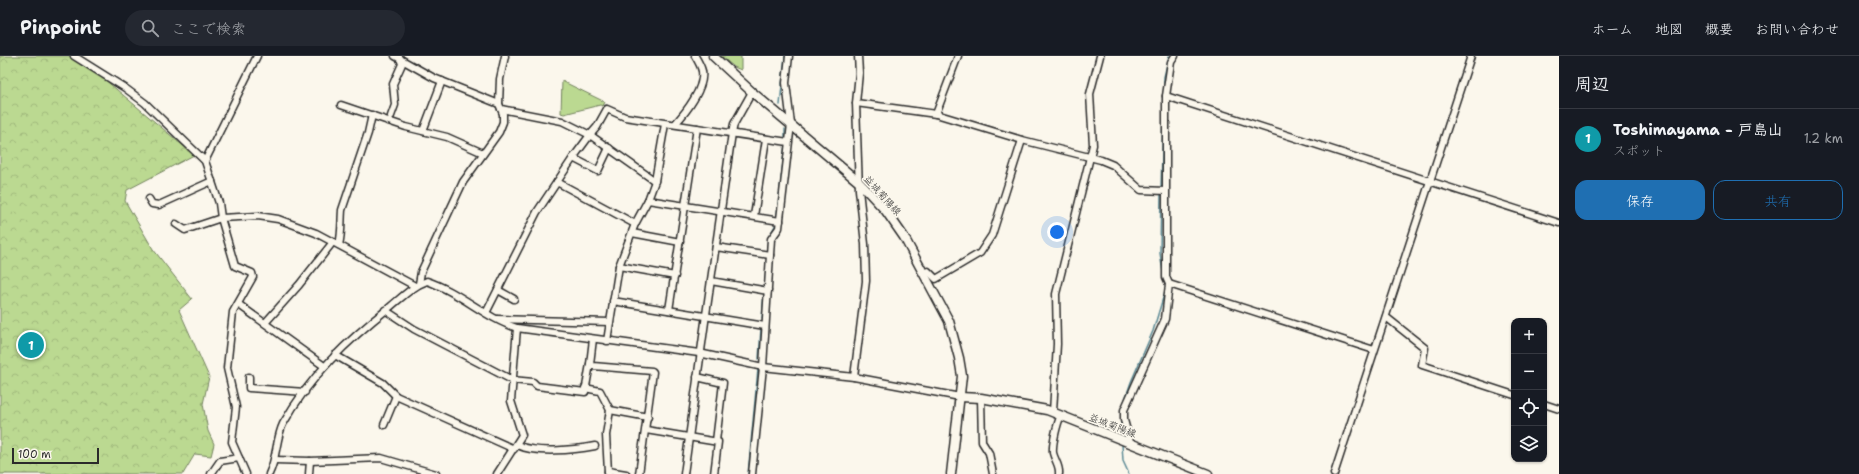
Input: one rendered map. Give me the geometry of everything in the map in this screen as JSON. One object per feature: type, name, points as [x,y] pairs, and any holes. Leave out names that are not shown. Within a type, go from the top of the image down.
[{"type":"main road","name":"益城菊陽線","points":[[713,56],[752,92],[860,183],[897,225],[949,321],[955,340],[962,376],[951,474]]},
{"type":"main road","name":"益城菊陽線","points":[[960,397],[981,398],[1057,414],[1208,474]]},
{"type":"street","points":[[74,56],[125,88],[146,104],[205,160],[219,203],[221,218],[235,266],[252,274],[251,282],[233,312],[228,368],[236,407],[232,442],[246,474]]},
{"type":"street","points":[[205,160],[257,56]]},
{"type":"street","points":[[417,285],[421,272],[463,182],[499,132],[503,122],[500,107],[500,79],[505,56]]},
{"type":"street","points":[[675,124],[688,110],[700,83],[702,72],[695,56]]},
{"type":"street","points":[[752,474],[763,367],[770,240],[779,228],[790,124],[786,82],[789,56]]},
{"type":"street","points":[[854,377],[866,281],[865,244],[859,190],[860,183],[856,103],[859,73],[858,56]]},
{"type":"street","points":[[936,114],[958,56]]},
{"type":"street","points":[[1059,474],[1060,468],[1053,452],[1057,423],[1056,294],[1093,145],[1090,94],[1100,56]]},
{"type":"street","points":[[1128,442],[1124,420],[1124,410],[1165,319],[1169,284],[1166,277],[1162,191],[1166,96],[1171,62],[1175,56]]},
{"type":"street","points":[[1334,474],[1471,56]]},
{"type":"street","points":[[397,57],[442,81],[500,107],[562,121],[590,135],[655,181]]},
{"type":"street","points":[[391,116],[395,105],[393,84],[402,64],[397,57]]},
{"type":"street","points":[[423,131],[442,81]]},
{"type":"street","points":[[684,474],[699,353],[706,316],[732,134],[734,124],[752,92]]},
{"type":"street","points":[[1166,96],[1430,180],[1559,223]]},
{"type":"street","points":[[856,103],[936,114],[1022,140],[1090,156],[1113,165],[1141,190],[1162,191]]},
{"type":"street","points":[[342,105],[406,127],[447,137],[483,153]]},
{"type":"street","points":[[486,313],[537,212],[573,158],[597,127],[606,109],[625,117],[788,142]]},
{"type":"street","points":[[339,245],[342,233],[342,210],[368,133],[372,115]]},
{"type":"street","points":[[607,341],[619,266],[635,224],[648,200],[655,181],[665,124]]},
{"type":"street","points":[[669,310],[697,128]]},
{"type":"street","points":[[754,216],[766,139]]},
{"type":"street","points":[[924,273],[928,271],[936,279],[980,253],[992,235],[1022,140]]},
{"type":"street","points":[[573,158],[598,172],[609,148]]},
{"type":"street","points":[[149,199],[152,204],[159,205],[212,181]]},
{"type":"street","points":[[557,182],[635,224]]},
{"type":"street","points":[[648,200],[780,220]]},
{"type":"street","points":[[176,224],[183,229],[188,230],[221,218],[258,216],[274,218],[298,225],[417,285]]},
{"type":"street","points":[[632,233],[680,242]]},
{"type":"street","points":[[265,323],[299,285],[333,242]]},
{"type":"street","points":[[716,247],[770,255]]},
{"type":"street","points":[[619,266],[675,276]]},
{"type":"street","points":[[269,474],[275,460],[282,425],[324,366],[363,328],[417,285],[427,281],[435,284],[502,323],[517,328],[699,353],[763,367],[854,377],[960,397]]},
{"type":"street","points":[[711,281],[768,291]]},
{"type":"street","points":[[1169,284],[1374,350]]},
{"type":"street","points":[[498,290],[514,299]]},
{"type":"street","points":[[614,301],[765,326]]},
{"type":"street","points":[[238,304],[324,366]]},
{"type":"street","points":[[385,310],[414,329],[512,380],[533,382],[538,386],[585,392],[593,339]]},
{"type":"street","points":[[1386,318],[1425,348],[1422,365],[1511,394]]},
{"type":"street","points":[[495,319],[610,322]]},
{"type":"street","points":[[497,474],[516,447],[522,435],[511,401],[517,328]]},
{"type":"street","points":[[335,355],[383,383],[396,396],[516,447],[533,450],[595,446]]},
{"type":"street","points":[[590,364],[653,372],[639,474]]},
{"type":"street","points":[[696,376],[723,383],[716,441],[718,443],[714,474]]},
{"type":"street","points":[[249,377],[249,388],[305,392]]},
{"type":"street","points":[[585,388],[600,391],[610,410],[606,436],[608,473],[626,474]]},
{"type":"street","points":[[384,425],[396,396]]},
{"type":"street","points":[[981,398],[982,442],[989,453],[993,474]]},
{"type":"street","points":[[1547,405],[1559,409]]},
{"type":"street","points":[[610,410],[648,417]]},
{"type":"street","points":[[646,430],[716,441]]},
{"type":"street","points":[[211,474],[220,461],[239,458]]},
{"type":"street","points":[[275,460],[310,461],[381,458],[436,474]]},
{"type":"street","points":[[309,474],[310,461]]},
{"type":"green space","points":[[0,56],[74,56],[84,62],[194,155],[127,190],[125,201],[153,249],[192,299],[179,310],[209,377],[203,404],[208,431],[214,444],[211,456],[195,454],[183,474],[0,474]]},
{"type":"green space","points":[[721,56],[741,56],[741,70],[734,67]]},
{"type":"green space","points":[[562,81],[605,102],[603,106],[600,105],[564,114],[561,113]]},
{"type":"waterway","points":[[780,105],[785,56]]},
{"type":"waterway","points":[[1161,189],[1164,77],[1169,56]]},
{"type":"waterway","points":[[785,129],[785,137]]},
{"type":"waterway","points":[[777,215],[785,144]]},
{"type":"waterway","points":[[1161,193],[1160,253],[1163,273]]},
{"type":"waterway","points":[[767,250],[768,238],[776,224]]},
{"type":"waterway","points":[[765,283],[767,257]]},
{"type":"waterway","points":[[1122,408],[1131,382],[1153,331],[1166,288],[1165,280]]},
{"type":"waterway","points":[[762,319],[764,292]]},
{"type":"waterway","points":[[759,359],[761,328]]},
{"type":"waterway","points":[[748,474],[758,369]]},
{"type":"waterway","points":[[1121,412],[1121,436]]},
{"type":"waterway","points":[[1122,444],[1123,461],[1129,474]]},
{"type":"place","name":"Toshimayama - 戸島山","points":[[31,345]]}]
